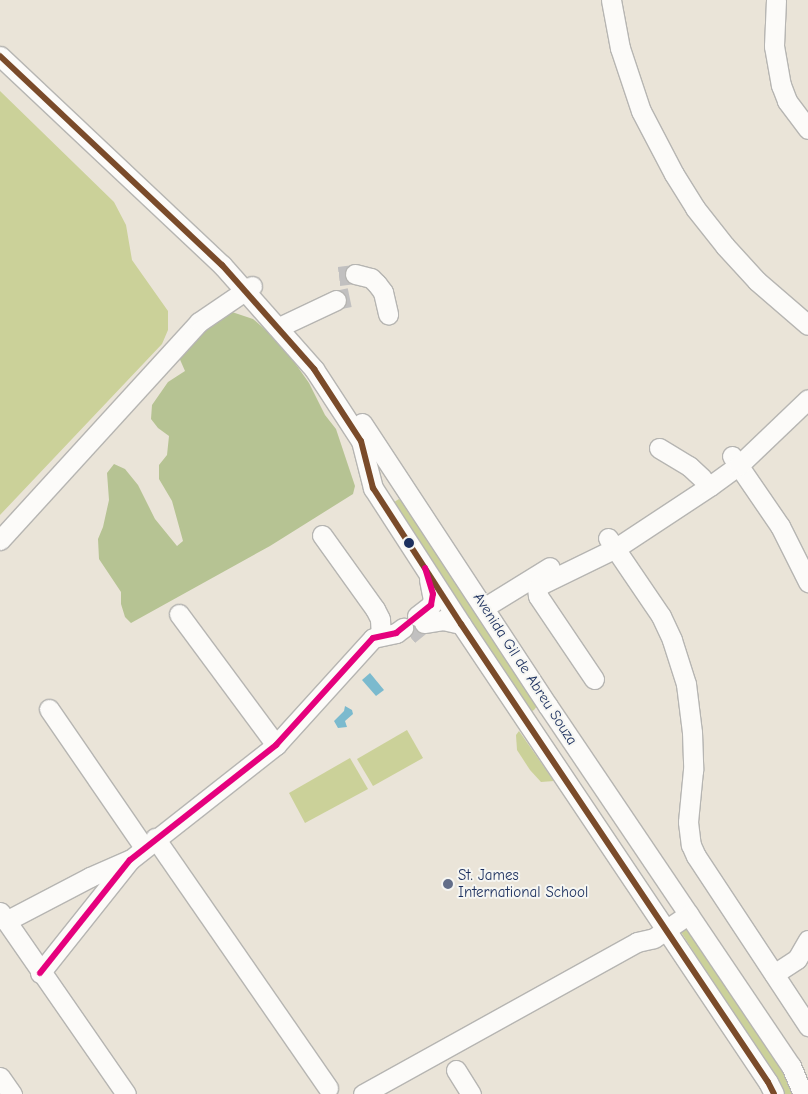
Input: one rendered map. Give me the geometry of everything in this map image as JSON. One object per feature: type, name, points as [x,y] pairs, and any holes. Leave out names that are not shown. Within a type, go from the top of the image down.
[{"type":"street","points":[[611,0],[620,48],[641,111],[674,174],[696,208],[725,246],[757,280],[808,324]]},
{"type":"street","points":[[776,0],[774,46],[781,85],[787,101],[808,129]]},
{"type":"street","name":"Avenida Gil de Abreu Souza","points":[[0,56],[285,324],[330,374],[791,1066],[803,1094]]},
{"type":"street","points":[[355,274],[371,278],[377,284],[383,292],[388,314]]},
{"type":"street","points":[[0,540],[199,322],[247,288]]},
{"type":"street","points":[[285,324],[336,300]]},
{"type":"street","name":"Avenida Gil de Abreu Souza","points":[[285,324],[361,441],[371,484],[383,504],[461,624],[768,1082],[774,1094]]},
{"type":"street","points":[[484,607],[533,576],[612,543],[702,478],[735,460],[808,383]]},
{"type":"street","points":[[594,679],[538,596],[537,588],[612,543],[735,460],[808,399]]},
{"type":"street","points":[[658,448],[689,466],[702,478]]},
{"type":"street","points":[[735,460],[780,526],[808,582]]},
{"type":"street","points":[[383,504],[386,497],[394,491],[405,498],[415,510],[422,514]]},
{"type":"street","points":[[322,535],[375,609],[380,619],[381,636]]},
{"type":"street","points":[[612,543],[660,616],[672,640],[686,684],[692,732],[693,770],[688,811],[691,845],[808,1026]]},
{"type":"street","points":[[413,626],[433,600],[432,586],[425,568]]},
{"type":"street","points":[[179,614],[276,745]]},
{"type":"street","points":[[40,973],[130,860],[276,745],[370,641],[413,626],[443,620],[461,624]]},
{"type":"street","points":[[49,709],[150,843],[328,1088]]},
{"type":"street","points":[[126,1094],[40,973],[3,917],[130,860]]},
{"type":"street","points":[[363,1094],[637,942],[654,938],[663,924],[686,909]]},
{"type":"street","points":[[774,974],[797,959],[808,940]]},
{"type":"street","points":[[456,1070],[471,1094]]},
{"type":"street","points":[[0,1077],[12,1094]]},
{"type":"green space","points":[[0,91],[114,202],[126,225],[132,260],[168,311],[168,330],[162,344],[0,515]]},
{"type":"green space","points":[[229,311],[253,319],[281,343],[309,383],[325,415],[336,429],[355,486],[353,494],[270,546],[131,623],[125,617],[121,604],[121,592],[99,559],[98,539],[103,527],[109,500],[107,473],[114,464],[125,469],[138,485],[155,519],[177,546],[183,541],[172,501],[159,479],[159,465],[167,455],[169,436],[158,428],[151,419],[152,405],[168,382],[185,371],[178,355],[197,329]]},
{"type":"green space","points":[[399,499],[408,509],[537,706],[534,710],[530,712],[391,504]]},
{"type":"green space","points":[[407,730],[423,758],[373,786],[357,759]]},
{"type":"green space","points":[[519,731],[554,781],[541,782],[530,770],[517,750],[516,735]]},
{"type":"green space","points":[[350,758],[368,789],[305,823],[289,793]]},
{"type":"green space","points":[[688,924],[774,1055],[797,1094],[784,1094],[681,932]]},
{"type":"water","points":[[370,673],[384,690],[376,696],[362,680]]},
{"type":"water","points":[[345,706],[352,710],[353,714],[345,721],[347,727],[338,728],[334,721],[344,711]]},
{"type":"tunnel","points":[[339,276],[355,274]]},
{"type":"tunnel","points":[[336,300],[350,297]]},
{"type":"tunnel","points":[[409,635],[424,623]]},
{"type":"transit line","points":[[0,56],[222,265],[314,369],[361,441],[373,488],[461,624],[768,1082],[774,1094]]},
{"type":"transit line","points":[[40,973],[130,860],[276,745],[373,638],[396,633],[431,605],[433,594],[425,568]]},
{"type":"place","name":"St. James International School","points":[[448,884]]}]
